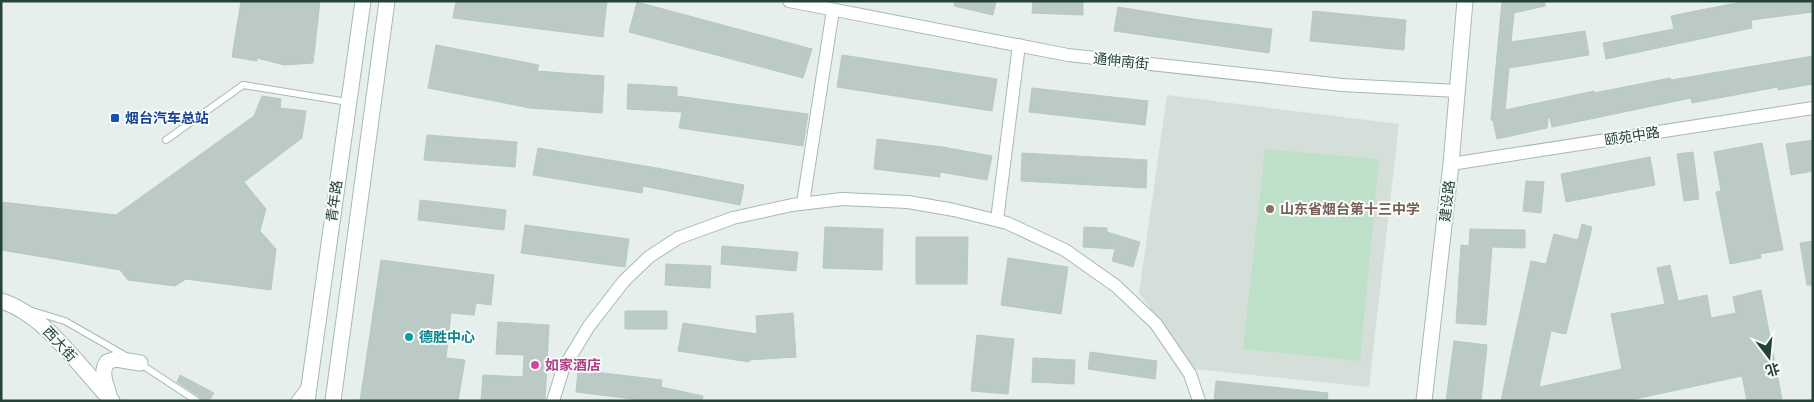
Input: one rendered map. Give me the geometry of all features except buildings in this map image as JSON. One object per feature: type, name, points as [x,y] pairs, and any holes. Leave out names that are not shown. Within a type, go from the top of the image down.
[{"type":"main road","name":"青年路","points":[[307,401],[363,1]]},
{"type":"main road","name":"青年路","points":[[334,401],[387,1]]},
{"type":"main road","name":"建设路","points":[[1424,401],[1451,164],[1465,1]]},
{"type":"main road","name":"西大街","points":[[1,301],[19,307],[35,319],[111,400]]},
{"type":"main road","points":[[111,400],[103,375],[107,362],[116,359],[140,363]]},
{"type":"street","name":"通伸南街","points":[[789,1],[1068,55],[1342,85],[1458,91]]},
{"type":"street","points":[[804,203],[833,10]]},
{"type":"street","points":[[997,220],[1019,45]]},
{"type":"street","name":"颐苑中路","points":[[1451,164],[1813,108]]},
{"type":"street","points":[[553,401],[562,369],[589,326],[624,281],[649,257],[678,238],[733,218],[804,203],[842,199],[908,202],[954,210],[1007,223],[1065,250],[1116,286],[1156,324],[1190,374],[1199,401]]},
{"type":"lane","points":[[166,140],[244,85],[348,102]]},
{"type":"lane","points":[[19,307],[65,321],[140,363],[197,401]]},
{"type":"lane","points":[[294,401],[310,379]]},
{"type":"shaded area","name":"山东省烟台第十三中学","points":[[1167,95],[1399,124],[1369,387],[1194,369],[1139,293]]},
{"type":"green space","points":[[1265,149],[1379,159],[1360,361],[1243,349]]},
{"type":"place","name":"烟台汽车总站","points":[[115,118]]},
{"type":"place","name":"山东省烟台第十三中学","points":[[1270,209]]},
{"type":"place","name":"德胜中心","points":[[409,337]]},
{"type":"place","name":"如家酒店","points":[[535,365]]}]
